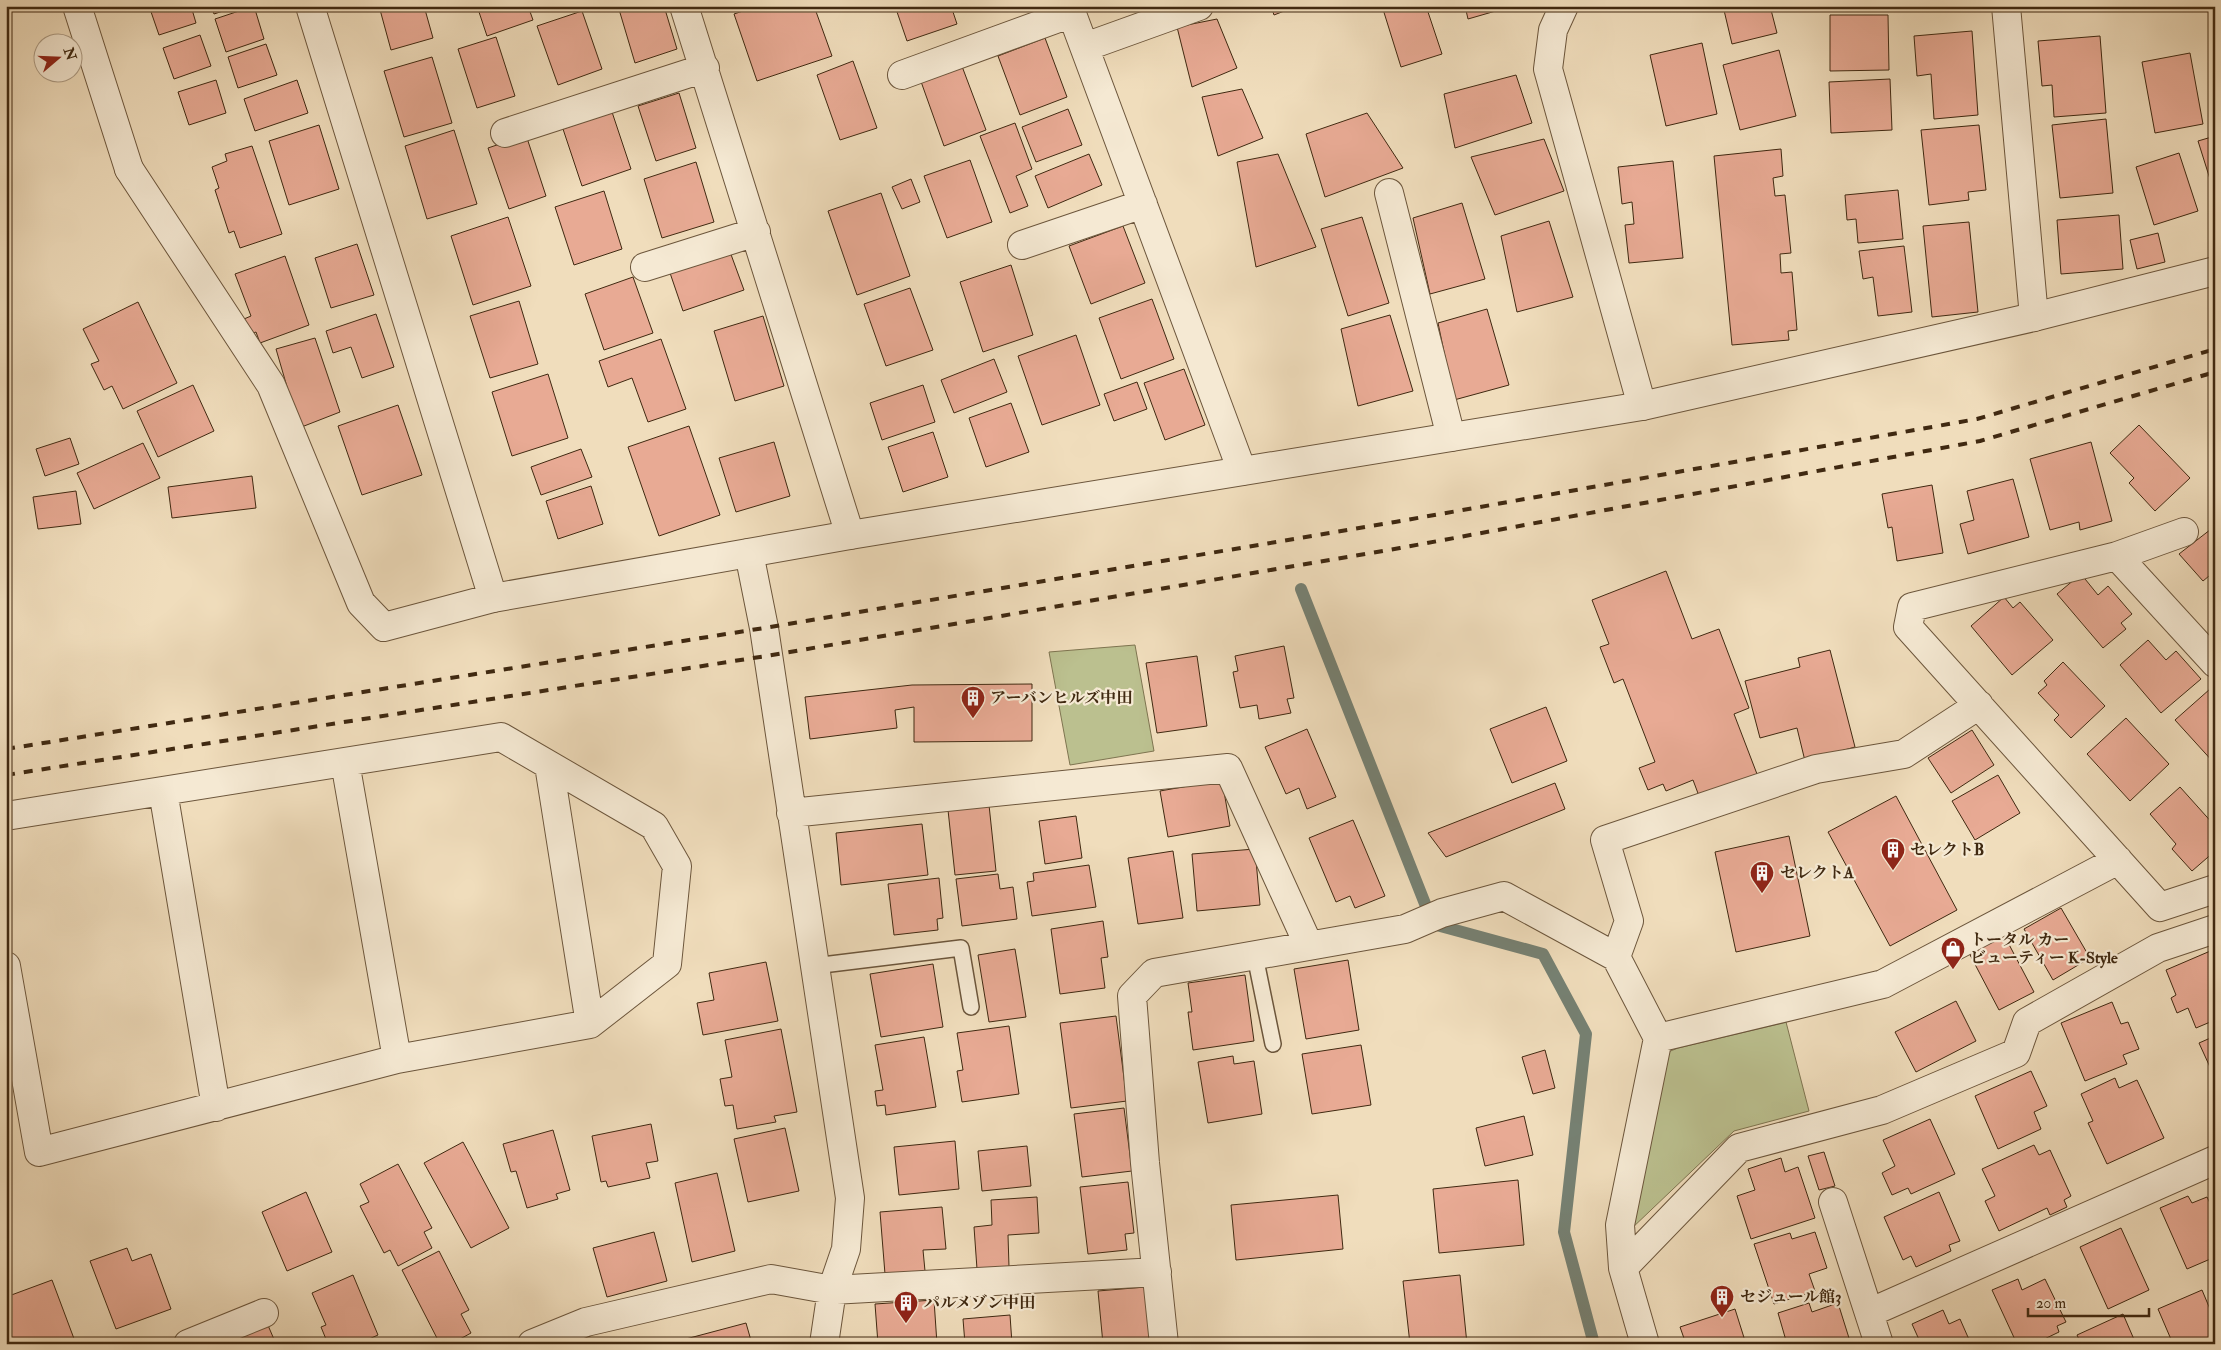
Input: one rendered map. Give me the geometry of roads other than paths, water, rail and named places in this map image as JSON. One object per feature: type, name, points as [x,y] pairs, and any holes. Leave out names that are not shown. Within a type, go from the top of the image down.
[{"type":"street","points":[[77,6],[129,169],[271,385],[361,604],[384,627],[493,598],[850,535],[1642,406],[2034,317],[2215,272]]},
{"type":"street","points":[[310,6],[493,598]]},
{"type":"street","points":[[684,6],[850,535]]},
{"type":"street","points":[[1085,48],[1199,6]]},
{"type":"street","points":[[1564,6],[1553,30],[1548,69],[1642,406]]},
{"type":"street","points":[[2006,6],[2034,317]]},
{"type":"street","points":[[902,75],[1070,9],[1242,471]]},
{"type":"street","points":[[505,133],[705,68]]},
{"type":"street","points":[[1389,193],[1451,437]]},
{"type":"street","points":[[1022,245],[1143,204]]},
{"type":"street","points":[[645,267],[756,232]]},
{"type":"street","points":[[2184,532],[2117,556],[1912,607],[1908,627],[2160,907],[2215,889]]},
{"type":"street","points":[[749,553],[764,628],[850,1198],[846,1249],[832,1290],[824,1344]]},
{"type":"street","points":[[2117,556],[2215,663]]},
{"type":"street","points":[[1616,956],[1629,921],[1604,840],[1816,769],[1904,754],[1979,705]]},
{"type":"street","points":[[6,816],[501,737],[654,826],[677,866],[667,964],[590,1024],[397,1059],[39,1152],[6,966]]},
{"type":"street","points":[[345,762],[397,1059]]},
{"type":"street","points":[[549,765],[590,1024]]},
{"type":"street","points":[[792,813],[1228,768],[1310,946]]},
{"type":"street","points":[[163,790],[216,1107]]},
{"type":"street","points":[[1658,1038],[1883,984],[2118,860]]},
{"type":"street","points":[[1164,1344],[1145,1163],[1132,996],[1154,973],[1405,929],[1442,913],[1504,896],[1616,956],[1658,1038],[1620,1225],[1623,1268],[1645,1344]]},
{"type":"street","points":[[1623,1268],[1739,1148],[1882,1110],[2016,1053],[2027,1022],[2158,948],[2215,929]]},
{"type":"street","points":[[1869,1313],[2215,1160]]},
{"type":"street","points":[[1834,1202],[1879,1344]]},
{"type":"street","points":[[532,1344],[586,1322],[771,1279],[832,1290],[1157,1272]]},
{"type":"street","points":[[188,1344],[264,1313]]},
{"type":"lane","points":[[814,966],[961,948],[971,1007]]},
{"type":"lane","points":[[1255,956],[1273,1044]]},
{"type":"waterway","points":[[1301,589],[1433,924],[1543,954],[1586,1034],[1564,1232],[1594,1344]]},
{"type":"railway","points":[[6,749],[764,628],[1395,522],[1977,419],[2215,349]]},
{"type":"railway","points":[[6,775],[766,656],[1400,548],[1980,441],[2215,372]]},
{"type":"place","name":"アーバンヒルズ中田","points":[[973,719]]},
{"type":"place","name":"セレクトB","points":[[1893,871]]},
{"type":"place","name":"セレクトA","points":[[1762,894]]},
{"type":"place","name":"トータル カー ビューティー K-Style","points":[[1953,970]]},
{"type":"place","name":"セジュール館3","points":[[1722,1318]]},
{"type":"place","name":"パルメゾン中田","points":[[906,1324]]}]
